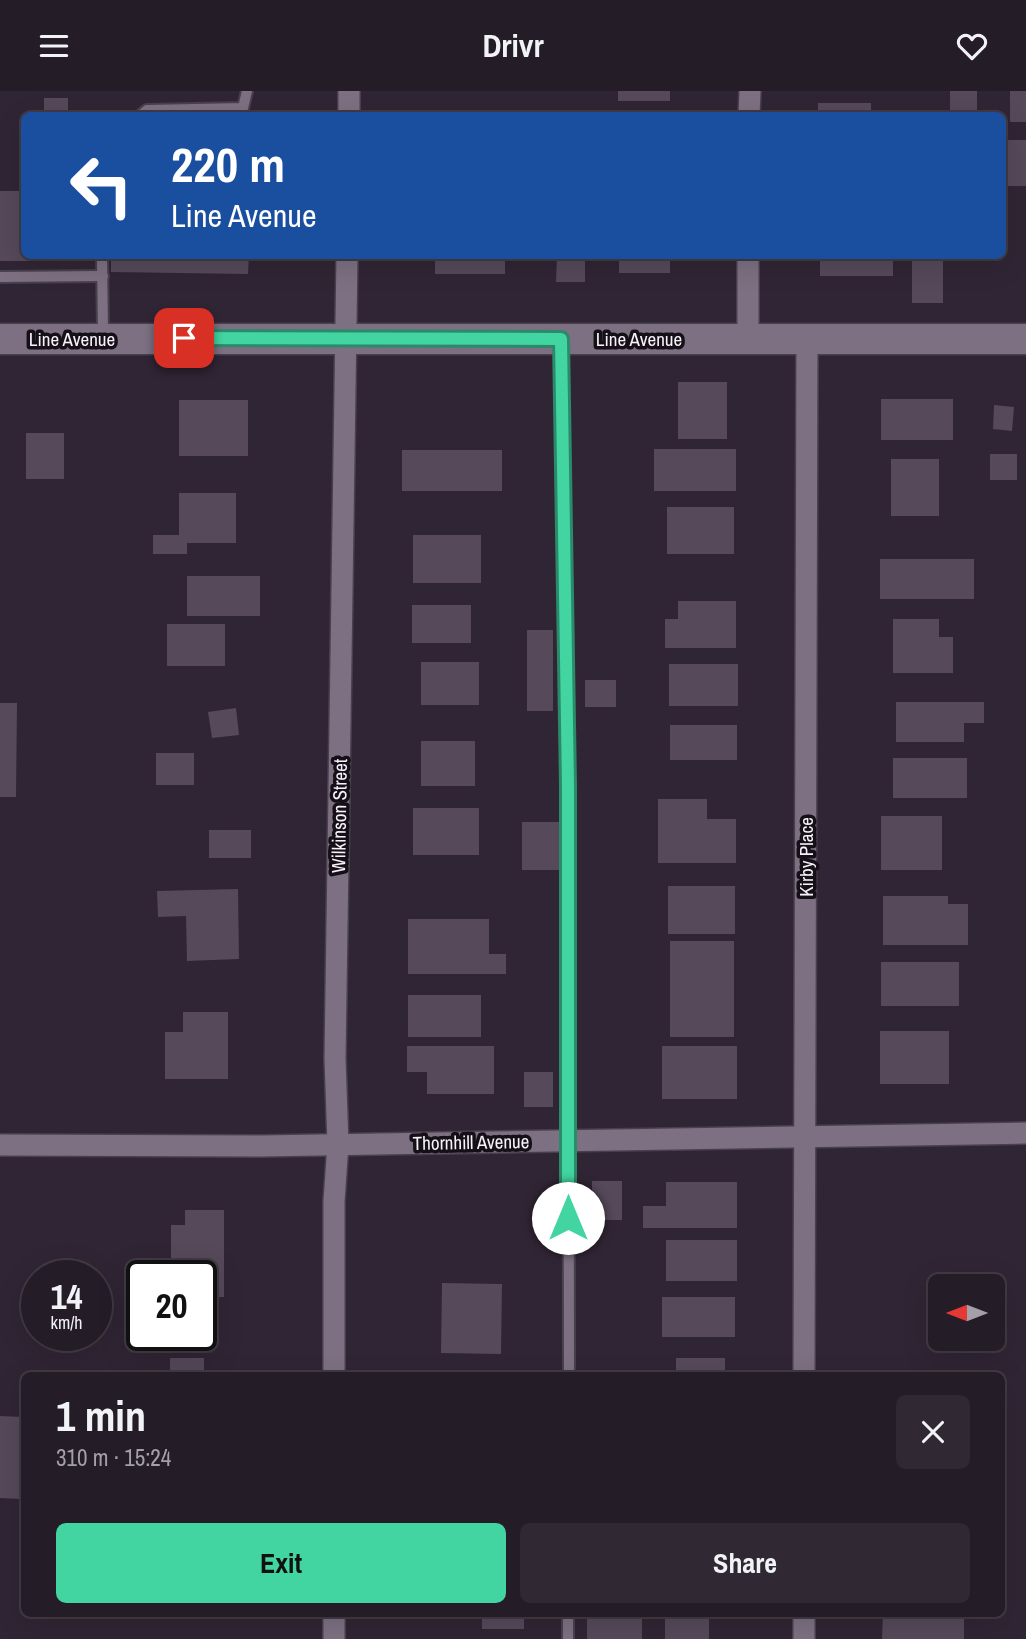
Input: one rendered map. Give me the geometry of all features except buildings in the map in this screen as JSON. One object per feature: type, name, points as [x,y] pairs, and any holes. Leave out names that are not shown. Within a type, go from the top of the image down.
[{"type":"main road","name":"Line Avenue","points":[[0,339],[1026,339]]},
{"type":"street","points":[[349,91],[349,112]]},
{"type":"street","points":[[750,91],[750,112]]},
{"type":"street","name":"Wilkinson Street","points":[[334,1372],[334,1201],[338,1144],[335,1059],[347,259]]},
{"type":"street","points":[[748,259],[748,339]]},
{"type":"street","name":"Kirby Place","points":[[804,1372],[807,339]]},
{"type":"street","name":"Thornhill Avenue","points":[[0,1145],[338,1144],[1026,1133]]},
{"type":"street","points":[[334,1617],[334,1639]]},
{"type":"street","points":[[804,1617],[804,1639]]},
{"type":"lane","points":[[145,112],[243,108],[247,91]]},
{"type":"lane","points":[[103,259],[103,338]]},
{"type":"lane","points":[[0,277],[103,276]]},
{"type":"lane","points":[[561,339],[568,786],[569,1372]]},
{"type":"lane","points":[[568,1617],[568,1639]]},
{"type":"route","points":[[184,338],[561,339],[568,786],[568,1218]]}]
